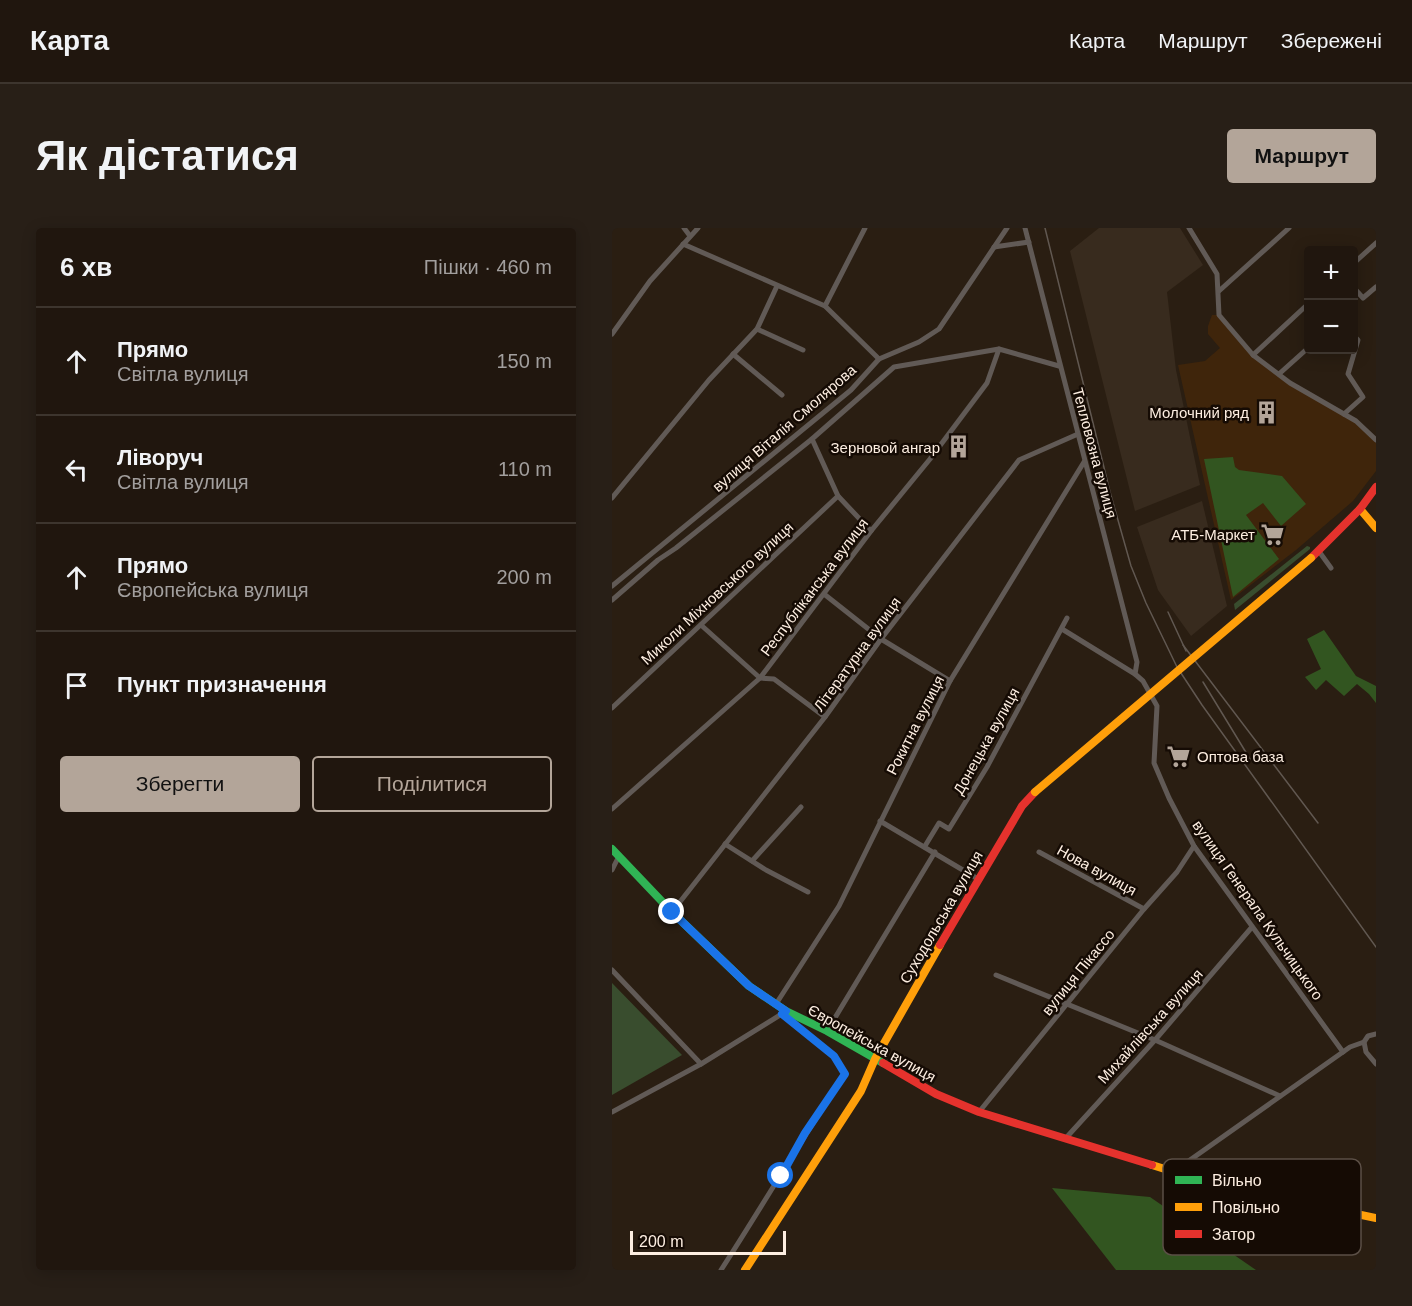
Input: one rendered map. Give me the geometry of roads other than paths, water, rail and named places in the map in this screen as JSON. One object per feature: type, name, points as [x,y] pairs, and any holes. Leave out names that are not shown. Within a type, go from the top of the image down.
[{"type":"main road","name":"Суходольська вулиця","points":[[745,1270],[861,1090],[875,1059],[1022,807],[1035,792],[1311,558],[1360,509],[1376,487]]},
{"type":"main road","points":[[1360,509],[1376,528]]},
{"type":"main road","name":"Європейська вулиця","points":[[612,849],[672,912],[749,986],[776,1004],[784,1013],[827,1031],[948,1100],[1163,1170]]},
{"type":"main road","name":"Європейська вулиця","points":[[1361,1215],[1376,1218]]},
{"type":"street","points":[[684,228],[690,236]]},
{"type":"street","points":[[612,334],[650,281],[698,228]]},
{"type":"street","points":[[825,306],[865,228]]},
{"type":"street","name":"вулиця Віталія Смолярова","points":[[612,586],[851,390],[879,359],[919,342],[939,329],[1007,228]]},
{"type":"street","name":"Тепловозна вулиця","points":[[1025,228],[1137,662],[1135,674]]},
{"type":"street","points":[[1199,228],[1191,230],[1217,274],[1219,315],[1253,355],[1290,383],[1356,421],[1376,440]]},
{"type":"street","points":[[1219,291],[1289,228]]},
{"type":"street","points":[[994,248],[1029,242]]},
{"type":"street","points":[[1358,259],[1376,243]]},
{"type":"street","points":[[684,244],[825,306],[879,359]]},
{"type":"street","points":[[612,498],[709,380],[757,329],[777,286]]},
{"type":"street","points":[[1358,293],[1363,298],[1376,287]]},
{"type":"street","points":[[1253,355],[1304,308]]},
{"type":"street","points":[[757,329],[803,350]]},
{"type":"street","name":"вулиця Віталія Смолярова","points":[[612,600],[658,560],[812,439],[894,368],[999,349],[1059,366]]},
{"type":"street","name":"Республіканська вулиця","points":[[612,809],[760,678],[987,383],[999,349]]},
{"type":"street","points":[[1279,374],[1304,352]]},
{"type":"street","points":[[734,354],[782,395]]},
{"type":"street","points":[[1344,414],[1362,397],[1348,374],[1354,354]]},
{"type":"street","name":"Літературна вулиця","points":[[672,912],[825,717],[881,639],[1019,460],[1078,434]]},
{"type":"street","points":[[812,439],[838,496],[871,531]]},
{"type":"street","name":"Рокитна вулиця","points":[[776,1004],[839,906],[950,681],[1084,462]]},
{"type":"street","name":"Миколи Міхновського вулиця","points":[[612,708],[838,496]]},
{"type":"street","points":[[1318,550],[1331,568]]},
{"type":"street","points":[[824,594],[881,639],[950,681]]},
{"type":"street","name":"Донецька вулиця","points":[[925,846],[939,823],[949,829],[953,823],[987,768],[1067,618]]},
{"type":"street","points":[[701,625],[760,678],[774,679],[825,717]]},
{"type":"street","points":[[1062,629],[1135,674]]},
{"type":"street","name":"вулиця Генерала Кульчицького","points":[[1135,674],[1143,681],[1157,706],[1154,763],[1194,846],[1343,1052]]},
{"type":"street","points":[[752,861],[801,807]]},
{"type":"street","points":[[880,821],[978,879]]},
{"type":"street","points":[[725,844],[808,892]]},
{"type":"street","name":"вулиця Пікассо","points":[[979,1112],[1144,909],[1177,872],[1194,846]]},
{"type":"street","points":[[827,1031],[935,852]]},
{"type":"street","name":"Нова вулиця","points":[[1039,852],[1144,909]]},
{"type":"street","points":[[612,870],[620,856]]},
{"type":"street","name":"Михайлівська вулиця","points":[[1064,1139],[1155,1040],[1252,927]]},
{"type":"street","points":[[612,970],[701,1064]]},
{"type":"street","points":[[996,975],[1155,1040],[1281,1096]]},
{"type":"street","points":[[612,1112],[701,1064],[784,1013],[834,1056],[845,1074],[805,1133],[781,1176],[721,1270]]},
{"type":"street","points":[[1192,1159],[1343,1052],[1355,1044],[1364,1042],[1368,1036],[1376,1034]]},
{"type":"street","points":[[1364,1042],[1366,1052],[1376,1064]]},
{"type":"railway","points":[[1045,228],[1110,492],[1131,566],[1146,603],[1177,667],[1202,705],[1376,947]]},
{"type":"railway","points":[[1168,612],[1186,651]]},
{"type":"railway","points":[[1183,645],[1318,823]]},
{"type":"railway","points":[[1203,682],[1250,759]]},
{"type":"place","name":"Молочний ряд","points":[[1267,412]]},
{"type":"place","name":"Зерновой ангар","points":[[958,447]]},
{"type":"place","name":"АТБ-Маркет","points":[[1273,534]]},
{"type":"place","name":"Оптова база","points":[[1179,756]]}]
